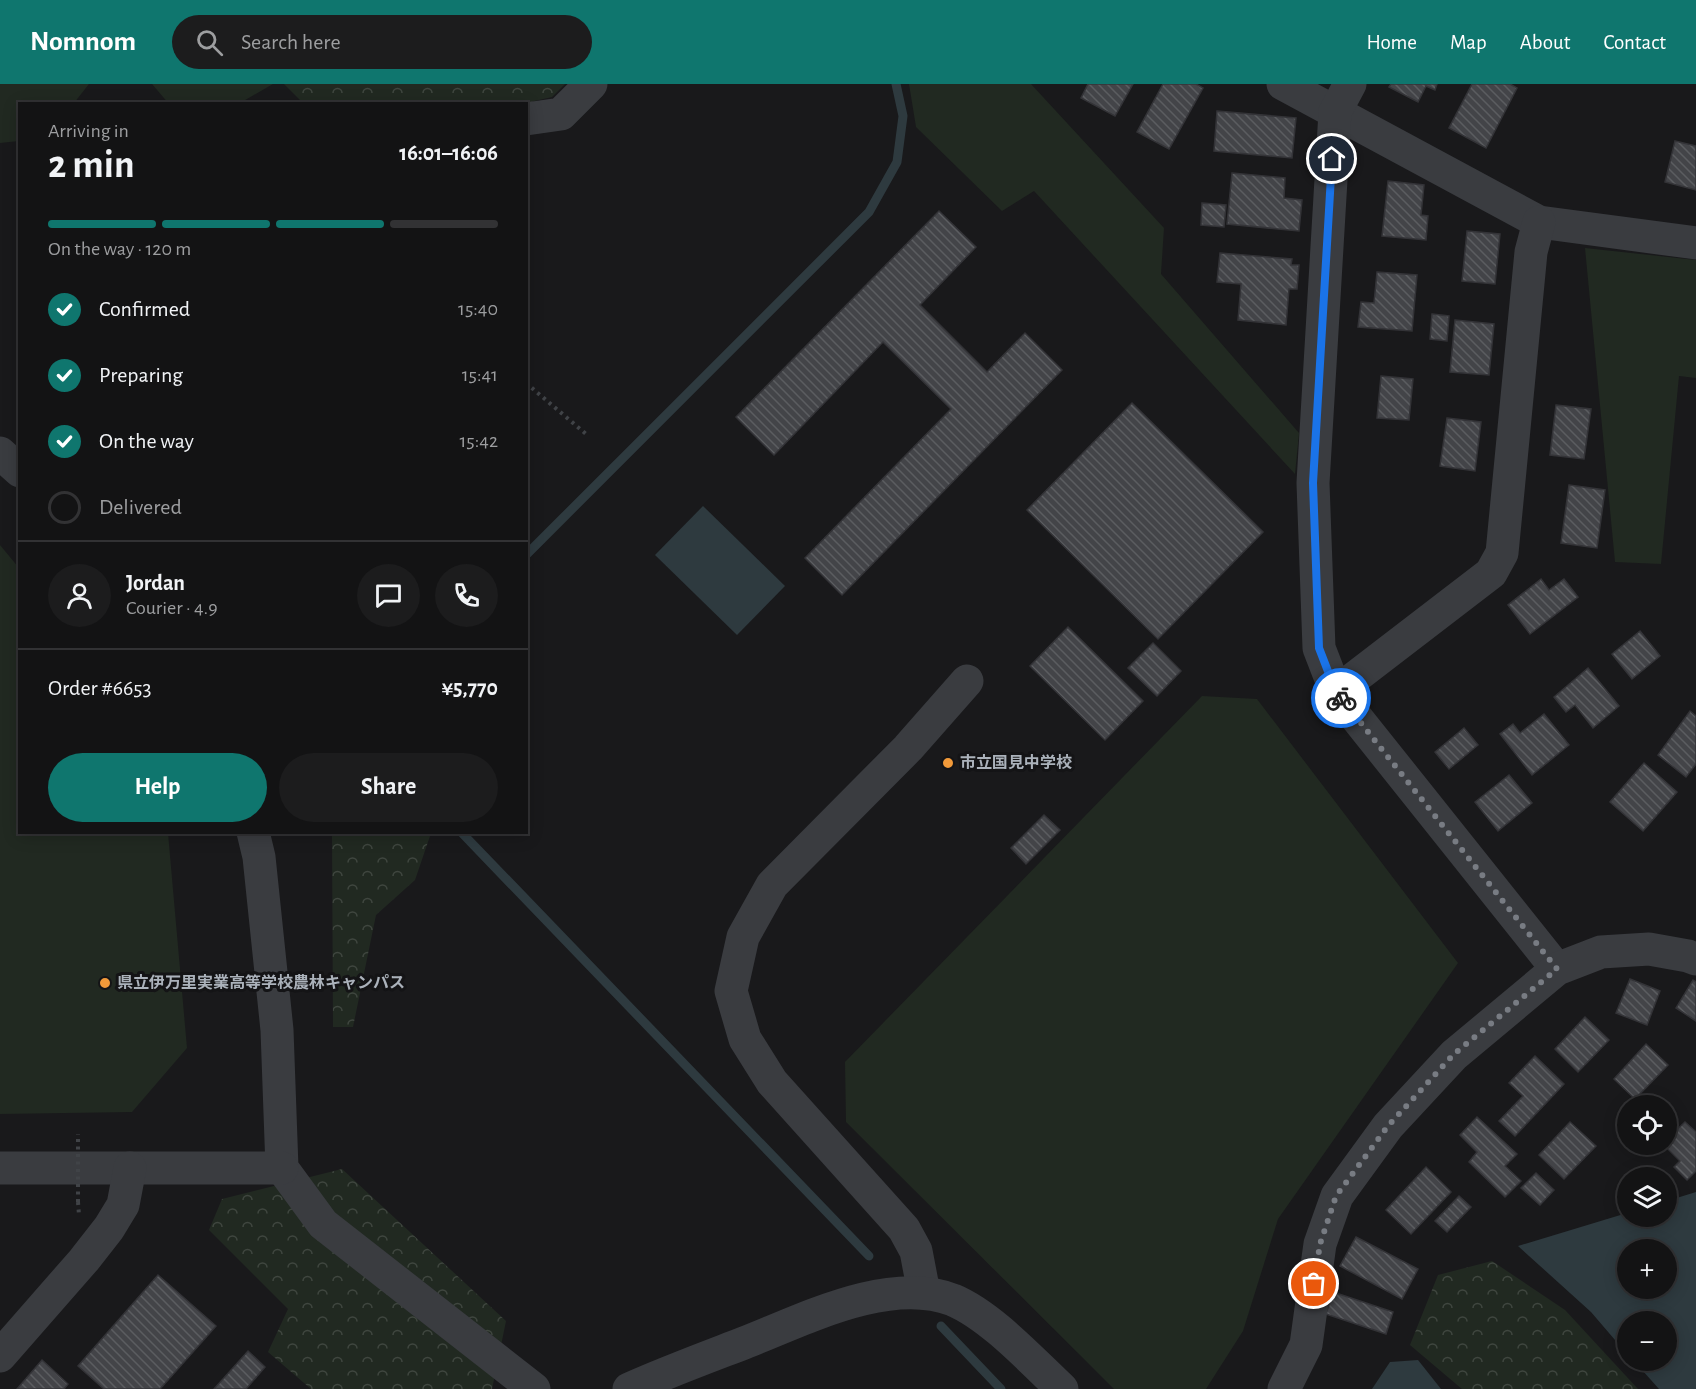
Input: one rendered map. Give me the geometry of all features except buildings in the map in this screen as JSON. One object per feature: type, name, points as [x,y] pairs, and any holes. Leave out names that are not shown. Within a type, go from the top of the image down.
[{"type":"street","points":[[528,119],[561,114],[591,84]]},
{"type":"street","points":[[1283,84],[1539,222],[1696,243]]},
{"type":"street","points":[[1350,84],[1335,112],[1313,483],[1319,648],[1336,692],[1557,969]]},
{"type":"street","points":[[1336,692],[1491,573],[1502,553],[1531,252],[1539,222]]},
{"type":"street","points":[[0,453],[18,469]]},
{"type":"street","points":[[924,1293],[916,1251],[904,1229],[772,1082],[745,1039],[731,991],[743,936],[772,885],[908,748],[967,681]]},
{"type":"street","points":[[254,834],[259,856],[277,1030],[282,1168],[323,1224],[534,1389]]},
{"type":"street","points":[[1284,1389],[1306,1345],[1320,1244],[1336,1196],[1388,1126],[1454,1054],[1557,969],[1601,952],[1649,949],[1696,959]]},
{"type":"street","points":[[0,1168],[282,1168]]},
{"type":"street","points":[[0,1356],[109,1228],[123,1205],[130,1168]]},
{"type":"street","points":[[629,1389],[842,1305],[893,1294],[924,1293],[953,1300],[978,1315],[1006,1337],[1062,1389]]},
{"type":"path","points":[[528,385],[586,434]]},
{"type":"path","points":[[78,1134],[78,1202]]},
{"type":"green space","points":[[0,84],[89,84],[75,102],[18,102],[18,141],[0,143]]},
{"type":"green space","points":[[152,84],[273,84],[242,102],[167,102]]},
{"type":"green space","points":[[284,84],[565,84],[552,97],[528,102],[302,102]]},
{"type":"green space","points":[[909,84],[1031,84],[1164,228],[1161,274],[1299,433],[1295,474],[1034,191],[1002,211],[916,127]]},
{"type":"green space","points":[[1585,248],[1696,260],[1696,378],[1679,376],[1661,564],[1615,562]]},
{"type":"green space","points":[[0,545],[18,567],[18,834],[168,834],[187,1048],[132,1112],[0,1114]]},
{"type":"green space","points":[[1202,696],[1257,699],[1458,963],[1278,1219],[1243,1331],[1206,1389],[1114,1389],[846,1122],[845,1062]]},
{"type":"green space","points":[[332,834],[431,834],[415,880],[376,915],[353,1027],[333,1027]]},
{"type":"green space","points":[[342,1169],[506,1321],[492,1389],[311,1389],[268,1352],[288,1309],[209,1230],[222,1199]]},
{"type":"green space","points":[[1492,1261],[1565,1310],[1617,1366],[1617,1371],[1621,1371],[1638,1389],[1462,1389],[1410,1345],[1438,1275]]},
{"type":"shaded area","points":[[703,506],[785,586],[737,635],[655,555]]},
{"type":"shaded area","points":[[1696,1192],[1696,1389],[1659,1389],[1643,1371],[1677,1371],[1677,1311],[1617,1311],[1617,1342],[1591,1312],[1518,1246],[1617,1216],[1617,1227],[1677,1227],[1677,1198]]},
{"type":"shaded area","points":[[1418,1360],[1441,1389],[1372,1389],[1390,1362]]},
{"type":"waterway","points":[[528,553],[869,212],[897,162],[903,116],[896,84]]},
{"type":"waterway","points":[[463,834],[869,1256]]},
{"type":"waterway","points":[[941,1326],[1001,1389]]},
{"type":"way so far","points":[[1314,1284],[1320,1244],[1336,1196],[1388,1126],[1454,1054],[1557,969],[1341,698]]},
{"type":"place","name":"市立国見中学校","points":[[948,763]]},
{"type":"place","name":"県立伊万里実業高等学校農林キャンパス","points":[[105,983]]},
{"type":"route","points":[[1332,159],[1313,483],[1319,648],[1336,692],[1341,698]]}]
